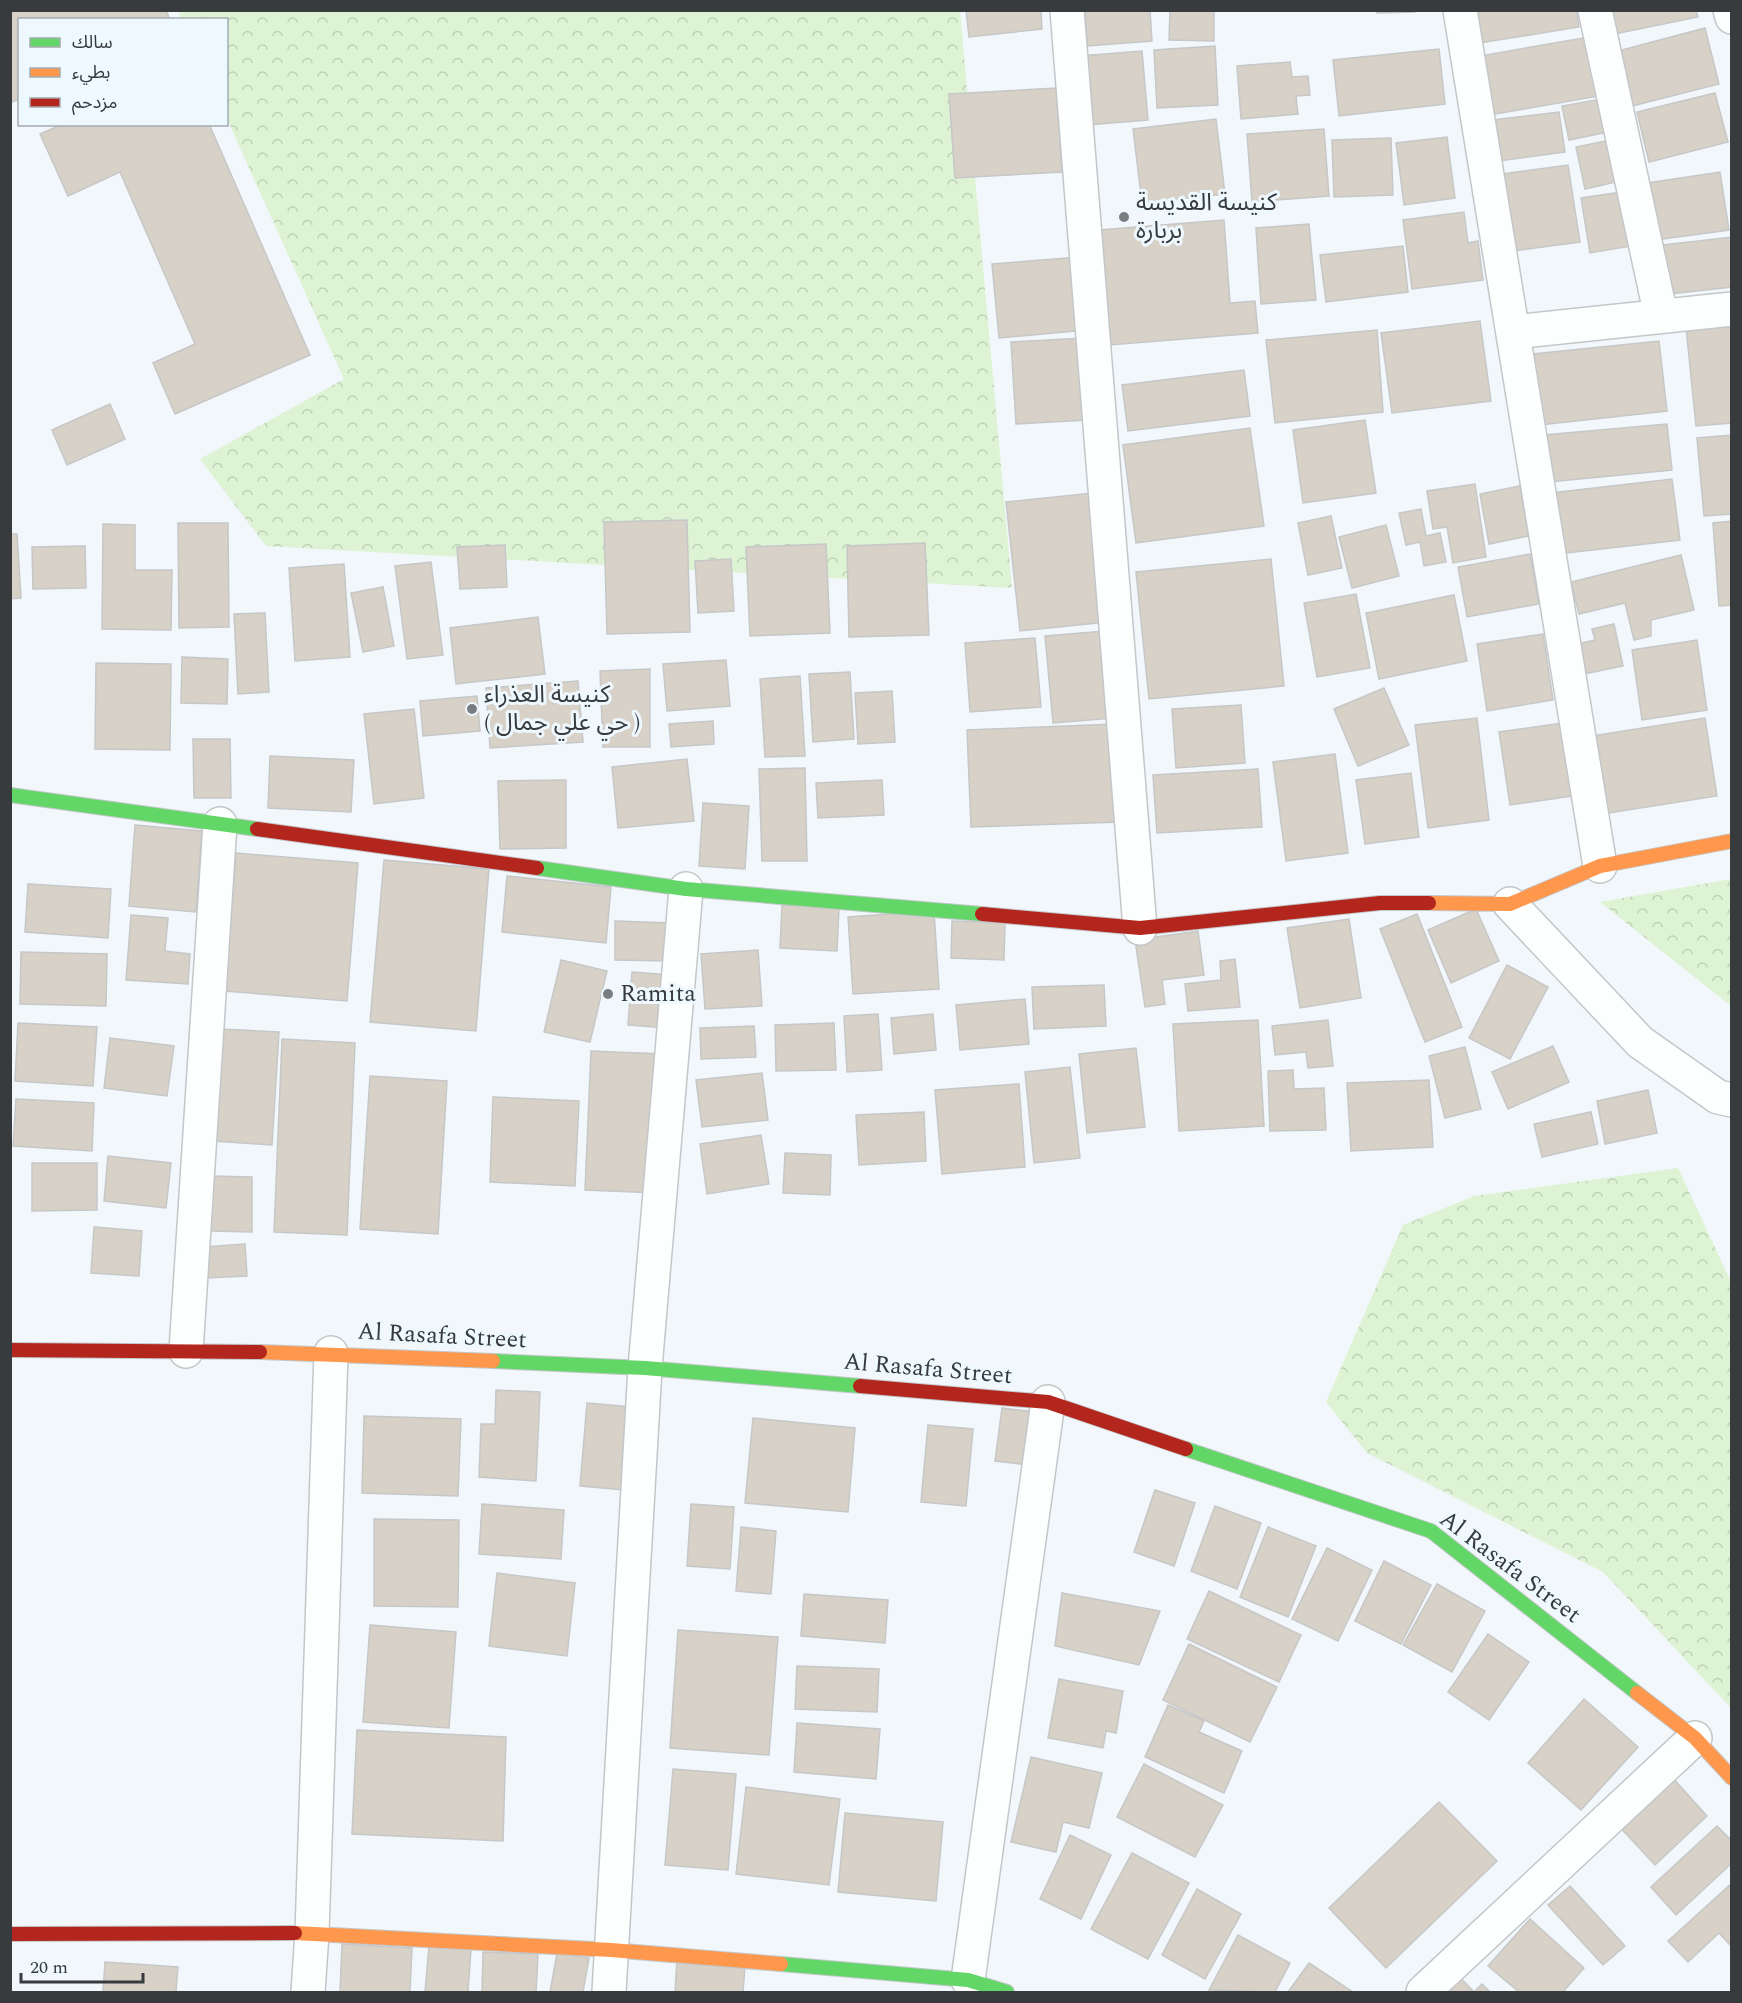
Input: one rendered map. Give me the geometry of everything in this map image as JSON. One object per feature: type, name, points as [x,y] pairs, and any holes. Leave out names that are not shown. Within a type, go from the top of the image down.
[{"type":"street","points":[[1067,10],[1140,928]]},
{"type":"street","points":[[1460,10],[1600,866]]},
{"type":"street","points":[[1595,10],[1661,316]]},
{"type":"street","points":[[1730,10],[1731,17]]},
{"type":"street","points":[[1513,332],[1731,309]]},
{"type":"street","points":[[10,795],[686,889],[1140,928],[1380,903],[1510,904],[1600,866],[1731,841]]},
{"type":"street","points":[[186,1351],[220,824]]},
{"type":"street","points":[[609,1992],[645,1368],[686,889]]},
{"type":"street","points":[[1510,904],[1640,1041],[1718,1097],[1731,1101]]},
{"type":"street","name":"Al Rasafa Street","points":[[10,1350],[332,1353],[645,1368],[1048,1401],[1431,1531],[1695,1738],[1731,1778]]},
{"type":"street","points":[[308,1992],[332,1353]]},
{"type":"street","points":[[968,1980],[1048,1401]]},
{"type":"street","points":[[1423,1992],[1695,1738]]},
{"type":"street","points":[[10,1934],[312,1933],[611,1950],[968,1980],[1007,1992]]},
{"type":"green space","points":[[178,11],[960,11],[1012,588],[266,546],[200,459],[344,379],[228,121],[228,18],[182,18]]},
{"type":"green space","points":[[1731,879],[1731,1006],[1600,902]]},
{"type":"green space","points":[[1678,1168],[1731,1282],[1731,1708],[1603,1572],[1367,1453],[1326,1402],[1403,1225],[1474,1196]]},
{"type":"building","points":[[166,10],[169,18],[18,18],[18,100],[10,103],[10,11]]},
{"type":"building","points":[[966,10],[1041,10],[1042,29],[969,37]]},
{"type":"building","points":[[1085,10],[1150,10],[1152,41],[1087,46]]},
{"type":"building","points":[[1170,10],[1214,10],[1214,41],[1169,40]]},
{"type":"building","points":[[1377,10],[1415,10],[1415,12],[1377,13]]},
{"type":"building","points":[[1474,10],[1576,10],[1579,27],[1480,43]]},
{"type":"building","points":[[1604,10],[1696,10],[1698,17],[1609,35]]},
{"type":"building","points":[[1705,28],[1719,84],[1632,106],[1618,51]]},
{"type":"building","points":[[1594,36],[1605,95],[1490,115],[1480,56]]},
{"type":"building","points":[[1215,46],[1218,105],[1157,108],[1154,50]]},
{"type":"building","points":[[1439,49],[1445,104],[1339,116],[1333,60]]},
{"type":"building","points":[[1142,51],[1148,120],[1087,125],[1080,56]]},
{"type":"building","points":[[1290,62],[1292,77],[1308,76],[1310,95],[1296,96],[1298,114],[1241,119],[1237,66]]},
{"type":"building","points":[[1056,88],[1062,172],[955,178],[949,94]]},
{"type":"building","points":[[1715,93],[1728,142],[1649,162],[1637,112]]},
{"type":"building","points":[[1612,97],[1618,130],[1569,140],[1562,106]]},
{"type":"building","points":[[1559,112],[1565,152],[1499,161],[1493,120]]},
{"type":"building","points":[[1216,119],[1225,194],[1142,203],[1133,129]]},
{"type":"building","points":[[58,126],[210,126],[310,355],[175,414],[153,363],[195,344],[120,172],[68,196],[40,134]]},
{"type":"building","points":[[1324,129],[1329,196],[1252,202],[1247,134]]},
{"type":"building","points":[[1447,137],[1455,198],[1404,205],[1396,143]]},
{"type":"building","points":[[1391,138],[1393,195],[1334,197],[1332,140]]},
{"type":"building","points":[[1621,138],[1629,179],[1585,189],[1576,147]]},
{"type":"building","points":[[1568,165],[1580,242],[1513,251],[1502,174]]},
{"type":"building","points":[[1720,172],[1729,230],[1649,241],[1641,184]]},
{"type":"building","points":[[1628,191],[1637,245],[1590,253],[1581,198]]},
{"type":"building","points":[[1464,212],[1468,243],[1478,241],[1483,280],[1412,289],[1403,220]]},
{"type":"building","points":[[1224,220],[1230,303],[1255,301],[1258,333],[1109,345],[1099,230]]},
{"type":"building","points":[[1309,224],[1316,300],[1261,304],[1256,228]]},
{"type":"building","points":[[1732,237],[1732,287],[1661,295],[1655,246]]},
{"type":"building","points":[[1403,246],[1408,292],[1326,302],[1320,255]]},
{"type":"building","points":[[1080,257],[1086,330],[999,338],[992,264]]},
{"type":"building","points":[[1480,321],[1491,401],[1392,413],[1381,333]]},
{"type":"building","points":[[1732,323],[1732,423],[1696,426],[1686,327]]},
{"type":"building","points":[[1377,330],[1383,412],[1275,423],[1266,340]]},
{"type":"building","points":[[1083,338],[1087,420],[1016,424],[1011,342]]},
{"type":"building","points":[[1659,341],[1667,411],[1540,425],[1533,354]]},
{"type":"building","points":[[1244,370],[1250,416],[1128,431],[1122,385]]},
{"type":"building","points":[[110,404],[125,439],[67,465],[52,430]]},
{"type":"building","points":[[1365,420],[1376,493],[1303,503],[1293,430]]},
{"type":"building","points":[[1667,424],[1672,470],[1549,482],[1544,435]]},
{"type":"building","points":[[1250,428],[1264,526],[1136,543],[1123,445]]},
{"type":"building","points":[[1732,435],[1732,514],[1704,516],[1697,438]]},
{"type":"building","points":[[1672,479],[1680,540],[1558,554],[1551,493]]},
{"type":"building","points":[[1475,484],[1486,557],[1453,563],[1447,527],[1433,529],[1427,491]]},
{"type":"building","points":[[1520,486],[1529,536],[1489,544],[1480,494]]},
{"type":"building","points":[[1093,493],[1107,622],[1020,631],[1006,502]]},
{"type":"building","points":[[1421,509],[1426,536],[1440,533],[1446,562],[1424,566],[1420,542],[1406,545],[1399,513]]},
{"type":"building","points":[[1331,516],[1342,568],[1308,575],[1298,523]]},
{"type":"building","points":[[687,520],[690,632],[607,634],[604,522]]},
{"type":"building","points":[[1732,521],[1732,605],[1719,606],[1713,523]]},
{"type":"building","points":[[178,523],[228,523],[229,627],[179,628]]},
{"type":"building","points":[[103,524],[135,525],[135,570],[172,570],[171,630],[102,629]]},
{"type":"building","points":[[1386,525],[1399,576],[1352,588],[1339,537]]},
{"type":"building","points":[[10,534],[17,534],[21,598],[10,599]]},
{"type":"building","points":[[925,543],[929,635],[849,637],[847,546]]},
{"type":"building","points":[[826,544],[830,633],[750,636],[746,547]]},
{"type":"building","points":[[505,545],[507,587],[460,589],[457,547]]},
{"type":"building","points":[[85,546],[86,588],[33,589],[32,547]]},
{"type":"building","points":[[1530,554],[1539,604],[1467,617],[1458,567]]},
{"type":"building","points":[[1681,555],[1694,610],[1651,620],[1651,636],[1634,640],[1625,603],[1579,614],[1571,582]]},
{"type":"building","points":[[731,559],[734,611],[698,613],[695,561]]},
{"type":"building","points":[[1271,559],[1284,686],[1149,699],[1136,572]]},
{"type":"building","points":[[431,562],[443,655],[407,659],[395,566]]},
{"type":"building","points":[[344,564],[350,657],[295,661],[289,568]]},
{"type":"building","points":[[383,587],[394,646],[363,652],[351,593]]},
{"type":"building","points":[[1356,594],[1370,668],[1317,677],[1304,603]]},
{"type":"building","points":[[1454,595],[1467,661],[1379,679],[1366,613]]},
{"type":"building","points":[[265,613],[269,692],[238,694],[234,614]]},
{"type":"building","points":[[538,617],[545,674],[456,684],[450,628]]},
{"type":"building","points":[[1614,624],[1623,666],[1579,675],[1573,645],[1595,640],[1592,629]]},
{"type":"building","points":[[1105,631],[1113,718],[1053,723],[1045,636]]},
{"type":"building","points":[[1543,634],[1553,700],[1487,711],[1477,644]]},
{"type":"building","points":[[1035,638],[1041,707],[970,712],[965,643]]},
{"type":"building","points":[[1697,640],[1707,710],[1642,720],[1632,650]]},
{"type":"building","points":[[182,657],[228,659],[227,704],[181,703]]},
{"type":"building","points":[[726,660],[730,706],[667,711],[663,664]]},
{"type":"building","points":[[96,663],[171,664],[170,750],[95,749]]},
{"type":"building","points":[[650,669],[650,747],[603,747],[600,671]]},
{"type":"building","points":[[850,672],[854,739],[813,742],[809,674]]},
{"type":"building","points":[[800,676],[805,756],[765,757],[760,679]]},
{"type":"building","points":[[578,681],[583,742],[490,748],[486,688]]},
{"type":"building","points":[[1384,688],[1409,745],[1358,766],[1334,709]]},
{"type":"building","points":[[892,691],[895,742],[858,744],[855,693]]},
{"type":"building","points":[[477,696],[480,731],[423,736],[420,701]]},
{"type":"building","points":[[1241,705],[1245,763],[1176,768],[1172,709]]},
{"type":"building","points":[[414,709],[424,798],[374,804],[364,714]]},
{"type":"building","points":[[1477,718],[1489,820],[1428,828],[1415,725]]},
{"type":"building","points":[[1705,718],[1717,796],[1603,814],[1591,736]]},
{"type":"building","points":[[713,721],[714,744],[671,747],[669,724]]},
{"type":"building","points":[[1569,722],[1579,795],[1510,805],[1499,732]]},
{"type":"building","points":[[1115,724],[1119,822],[971,827],[967,730]]},
{"type":"building","points":[[193,739],[230,739],[231,798],[194,798]]},
{"type":"building","points":[[1335,754],[1348,853],[1286,861],[1273,762]]},
{"type":"building","points":[[270,756],[354,760],[351,812],[268,808]]},
{"type":"building","points":[[687,759],[694,821],[618,828],[612,767]]},
{"type":"building","points":[[805,768],[807,861],[762,861],[759,769]]},
{"type":"building","points":[[1258,769],[1262,827],[1157,833],[1153,775]]},
{"type":"building","points":[[1411,773],[1419,837],[1365,844],[1356,780]]},
{"type":"building","points":[[566,780],[566,848],[500,849],[498,781]]},
{"type":"building","points":[[882,780],[884,815],[818,818],[816,783]]},
{"type":"building","points":[[703,803],[749,806],[745,869],[699,866]]},
{"type":"building","points":[[135,825],[202,831],[196,912],[129,906]]},
{"type":"building","points":[[236,853],[358,863],[347,1001],[225,991]]},
{"type":"building","points":[[384,860],[489,869],[476,1031],[370,1022]]},
{"type":"building","points":[[507,876],[611,887],[606,943],[502,932]]},
{"type":"building","points":[[28,884],[111,889],[108,938],[25,932]]},
{"type":"building","points":[[782,905],[839,908],[837,951],[780,948]]},
{"type":"building","points":[[1476,909],[1499,961],[1451,983],[1428,930]]},
{"type":"building","points":[[934,911],[939,989],[853,994],[848,917]]},
{"type":"building","points":[[1417,914],[1462,1027],[1425,1042],[1380,929]]},
{"type":"building","points":[[131,915],[168,918],[165,951],[190,954],[188,984],[126,980]]},
{"type":"building","points":[[1349,919],[1361,998],[1300,1008],[1287,928]]},
{"type":"building","points":[[615,921],[672,923],[671,961],[615,960]]},
{"type":"building","points":[[952,921],[1005,923],[1004,960],[951,958]]},
{"type":"building","points":[[1198,931],[1204,975],[1162,980],[1165,1004],[1145,1007],[1135,940]]},
{"type":"building","points":[[758,950],[762,1006],[705,1009],[701,954]]},
{"type":"building","points":[[21,952],[107,954],[106,1006],[20,1004]]},
{"type":"building","points":[[1235,959],[1240,1007],[1188,1011],[1185,984],[1221,980],[1220,961]]},
{"type":"building","points":[[561,960],[607,971],[590,1042],[544,1032]]},
{"type":"building","points":[[1507,965],[1548,987],[1510,1059],[1469,1038]]},
{"type":"building","points":[[632,972],[671,975],[667,1028],[628,1025]]},
{"type":"building","points":[[1104,985],[1106,1026],[1034,1029],[1032,987]]},
{"type":"building","points":[[1025,999],[1029,1044],[960,1050],[956,1005]]},
{"type":"building","points":[[878,1014],[882,1070],[847,1072],[844,1016]]},
{"type":"building","points":[[933,1014],[936,1050],[894,1054],[891,1018]]},
{"type":"building","points":[[1258,1020],[1264,1126],[1179,1131],[1173,1024]]},
{"type":"building","points":[[1328,1020],[1333,1066],[1308,1068],[1306,1052],[1275,1055],[1272,1026]]},
{"type":"building","points":[[18,1023],[97,1027],[93,1086],[15,1081]]},
{"type":"building","points":[[834,1023],[836,1070],[776,1071],[775,1025]]},
{"type":"building","points":[[754,1026],[756,1057],[701,1059],[700,1028]]},
{"type":"building","points":[[221,1029],[279,1032],[272,1145],[214,1141]]},
{"type":"building","points":[[110,1038],[174,1046],[167,1096],[104,1088]]},
{"type":"building","points":[[282,1039],[355,1043],[347,1235],[274,1232]]},
{"type":"building","points":[[1553,1046],[1569,1082],[1508,1109],[1492,1072]]},
{"type":"building","points":[[1465,1047],[1481,1109],[1445,1118],[1429,1056]]},
{"type":"building","points":[[1136,1048],[1145,1127],[1087,1133],[1079,1054]]},
{"type":"building","points":[[591,1051],[664,1054],[658,1193],[585,1190]]},
{"type":"building","points":[[1070,1067],[1080,1158],[1034,1163],[1025,1072]]},
{"type":"building","points":[[1293,1070],[1294,1089],[1324,1088],[1326,1130],[1270,1131],[1268,1071]]},
{"type":"building","points":[[762,1073],[768,1120],[702,1127],[696,1080]]},
{"type":"building","points":[[370,1076],[447,1081],[438,1234],[360,1229]]},
{"type":"building","points":[[1429,1080],[1433,1147],[1351,1151],[1347,1083]]},
{"type":"building","points":[[1019,1084],[1025,1167],[942,1174],[935,1090]]},
{"type":"building","points":[[1648,1090],[1657,1133],[1605,1144],[1597,1101]]},
{"type":"building","points":[[493,1097],[579,1101],[575,1186],[490,1182]]},
{"type":"building","points":[[16,1099],[94,1103],[92,1151],[13,1146]]},
{"type":"building","points":[[924,1112],[926,1161],[859,1165],[856,1115]]},
{"type":"building","points":[[1591,1112],[1598,1144],[1542,1157],[1534,1124]]},
{"type":"building","points":[[761,1135],[769,1184],[707,1194],[700,1144]]},
{"type":"building","points":[[785,1153],[831,1155],[830,1195],[783,1193]]},
{"type":"building","points":[[108,1156],[171,1163],[166,1208],[104,1201]]},
{"type":"building","points":[[32,1163],[97,1163],[97,1210],[32,1211]]},
{"type":"building","points":[[211,1176],[252,1177],[252,1232],[210,1231]]},
{"type":"building","points":[[94,1227],[142,1231],[139,1276],[91,1273]]},
{"type":"building","points":[[245,1244],[247,1276],[206,1278],[203,1247]]},
{"type":"building","points":[[496,1390],[540,1392],[536,1481],[479,1477],[481,1424],[495,1424]]},
{"type":"building","points":[[587,1403],[632,1407],[624,1490],[580,1486]]},
{"type":"building","points":[[1002,1408],[1035,1412],[1028,1465],[995,1461]]},
{"type":"building","points":[[364,1416],[461,1419],[458,1496],[362,1493]]},
{"type":"building","points":[[753,1418],[855,1428],[848,1512],[745,1503]]},
{"type":"building","points":[[928,1425],[973,1429],[966,1506],[921,1502]]},
{"type":"building","points":[[1155,1490],[1195,1503],[1174,1566],[1134,1552]]},
{"type":"building","points":[[482,1504],[564,1510],[561,1559],[479,1554]]},
{"type":"building","points":[[691,1504],[734,1507],[730,1569],[687,1566]]},
{"type":"building","points":[[1215,1506],[1261,1523],[1237,1589],[1191,1571]]},
{"type":"building","points":[[374,1519],[459,1520],[458,1607],[374,1606]]},
{"type":"building","points":[[741,1527],[776,1531],[771,1594],[736,1591]]},
{"type":"building","points":[[1268,1527],[1316,1546],[1288,1617],[1240,1597]]},
{"type":"building","points":[[1327,1548],[1372,1570],[1338,1641],[1292,1619]]},
{"type":"building","points":[[1384,1561],[1431,1585],[1401,1644],[1355,1621]]},
{"type":"building","points":[[497,1573],[575,1583],[567,1656],[489,1646]]},
{"type":"building","points":[[1437,1584],[1485,1611],[1452,1672],[1403,1645]]},
{"type":"building","points":[[1209,1591],[1301,1635],[1279,1682],[1187,1639]]},
{"type":"building","points":[[1062,1593],[1160,1611],[1139,1665],[1055,1646]]},
{"type":"building","points":[[804,1594],[888,1600],[885,1643],[801,1636]]},
{"type":"building","points":[[370,1625],[456,1632],[449,1728],[363,1722]]},
{"type":"building","points":[[678,1630],[778,1637],[769,1755],[670,1748]]},
{"type":"building","points":[[1488,1634],[1529,1662],[1489,1720],[1448,1692]]},
{"type":"building","points":[[1189,1644],[1277,1687],[1250,1742],[1163,1700]]},
{"type":"building","points":[[797,1666],[879,1669],[877,1712],[795,1709]]},
{"type":"building","points":[[1059,1679],[1123,1691],[1116,1733],[1106,1731],[1103,1748],[1048,1738]]},
{"type":"building","points":[[1584,1699],[1638,1747],[1581,1810],[1528,1763]]},
{"type":"building","points":[[1168,1705],[1204,1721],[1199,1732],[1242,1751],[1224,1793],[1145,1757]]},
{"type":"building","points":[[797,1723],[880,1729],[876,1779],[794,1772]]},
{"type":"building","points":[[357,1730],[506,1737],[503,1841],[352,1834]]},
{"type":"building","points":[[1031,1757],[1102,1773],[1089,1828],[1063,1822],[1056,1852],[1011,1842]]},
{"type":"building","points":[[1144,1764],[1223,1805],[1195,1857],[1117,1817]]},
{"type":"building","points":[[673,1769],[736,1774],[728,1870],[665,1865]]},
{"type":"building","points":[[1670,1775],[1707,1816],[1655,1865],[1617,1824]]},
{"type":"building","points":[[746,1787],[840,1799],[829,1885],[736,1874]]},
{"type":"building","points":[[1439,1802],[1497,1861],[1386,1968],[1329,1908]]},
{"type":"building","points":[[845,1813],[943,1822],[936,1901],[838,1892]]},
{"type":"building","points":[[1717,1826],[1732,1841],[1732,1863],[1676,1915],[1651,1887]]},
{"type":"building","points":[[1070,1835],[1111,1855],[1081,1919],[1040,1899]]},
{"type":"building","points":[[1132,1853],[1189,1883],[1148,1959],[1091,1929]]},
{"type":"building","points":[[1732,1883],[1732,1947],[1719,1933],[1688,1962],[1668,1941]]},
{"type":"building","points":[[1570,1886],[1625,1946],[1603,1965],[1548,1905]]},
{"type":"building","points":[[1197,1889],[1241,1914],[1205,1979],[1162,1955]]},
{"type":"building","points":[[1530,1919],[1584,1968],[1563,1992],[1519,1992],[1488,1966]]},
{"type":"building","points":[[1238,1935],[1290,1963],[1275,1992],[1209,1990]]},
{"type":"building","points":[[342,1944],[412,1948],[410,1992],[340,1992]]},
{"type":"building","points":[[429,1946],[471,1949],[468,1992],[425,1992]]},
{"type":"building","points":[[483,1952],[538,1954],[536,1992],[482,1992]]},
{"type":"building","points":[[557,1953],[589,1958],[583,1992],[550,1992]]},
{"type":"building","points":[[677,1960],[745,1966],[743,1992],[675,1992]]},
{"type":"building","points":[[105,1962],[178,1967],[176,1992],[103,1992]]},
{"type":"building","points":[[1309,1963],[1353,1992],[1288,1992]]},
{"type":"building","points":[[1453,1970],[1474,1992],[1438,1992]]},
{"type":"building","points":[[1482,1984],[1490,1992],[1474,1992]]},
{"type":"traffic: fast","points":[[10,795],[257,829]]},
{"type":"traffic: fast","points":[[537,868],[686,889],[982,914]]},
{"type":"traffic: fast","points":[[493,1361],[645,1368],[860,1386]]},
{"type":"traffic: fast","points":[[1186,1449],[1431,1531],[1637,1693]]},
{"type":"traffic: fast","points":[[781,1964],[968,1980],[1007,1992]]},
{"type":"traffic: slow","points":[[1429,903],[1510,904],[1600,866],[1732,841]]},
{"type":"traffic: slow","points":[[260,1352],[493,1361]]},
{"type":"traffic: slow","points":[[1637,1693],[1695,1738],[1732,1778]]},
{"type":"traffic: slow","points":[[295,1933],[611,1950],[781,1964]]},
{"type":"traffic: jam","points":[[257,829],[537,868]]},
{"type":"traffic: jam","points":[[982,914],[1140,928],[1380,903],[1429,903]]},
{"type":"traffic: jam","points":[[10,1350],[260,1352]]},
{"type":"traffic: jam","points":[[860,1386],[1048,1402],[1186,1449]]},
{"type":"traffic: jam","points":[[10,1934],[295,1933]]},
{"type":"place","name":"كنيسة القديسة بربارة","points":[[1124,217]]},
{"type":"place","name":"كنيسة العذراء ( حي علي جمال )","points":[[472,709]]},
{"type":"place","name":"Ramita","points":[[608,994]]}]
